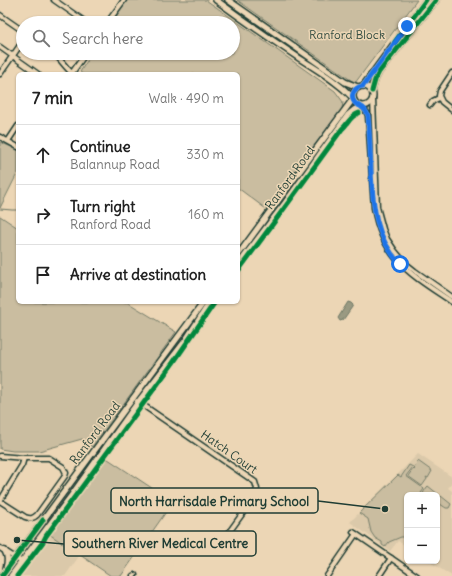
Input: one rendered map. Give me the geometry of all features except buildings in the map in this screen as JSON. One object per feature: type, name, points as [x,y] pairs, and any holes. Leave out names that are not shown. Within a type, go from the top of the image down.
[{"type":"main road","points":[[216,0],[239,16]]},
{"type":"main road","points":[[228,0],[345,82],[368,87],[372,91]]},
{"type":"main road","points":[[352,98],[354,90],[360,86],[426,0]]},
{"type":"main road","points":[[240,17],[342,87],[356,104],[361,107],[369,104],[373,99],[372,91],[379,72],[436,0]]},
{"type":"main road","name":"Ranford Road","points":[[240,252],[352,98]]},
{"type":"main road","name":"Ranford Road","points":[[240,262],[285,203],[348,115],[361,107]]},
{"type":"main road","name":"Ranford Road","points":[[12,576],[71,496],[203,304]]},
{"type":"main road","name":"Ranford Road","points":[[3,574],[136,400],[185,341],[209,304]]},
{"type":"main road","points":[[2,549],[8,559],[8,563],[3,574]]},
{"type":"street","points":[[54,0],[77,16]]},
{"type":"street","points":[[112,16],[124,0]]},
{"type":"street","points":[[0,15],[16,26]]},
{"type":"street","points":[[0,47],[16,58]]},
{"type":"street","points":[[0,74],[16,52]]},
{"type":"street","points":[[19,60],[35,72]]},
{"type":"street","points":[[61,60],[72,72]]},
{"type":"street","points":[[74,72],[81,60]]},
{"type":"street","points":[[452,73],[439,94],[439,98],[442,102],[452,110]]},
{"type":"street","points":[[430,105],[433,101],[439,98]]},
{"type":"street","points":[[373,99],[377,207],[380,223],[387,239],[400,258],[452,302]]},
{"type":"street","points":[[361,107],[366,111],[368,116],[373,203],[378,228],[393,256],[405,269],[452,297]]},
{"type":"street","points":[[8,141],[16,129]]},
{"type":"street","points":[[0,137],[16,146]]},
{"type":"street","name":"Hatch Court","points":[[136,400],[255,482],[257,489],[253,499],[222,542]]},
{"type":"street","points":[[0,456],[49,458],[63,467],[66,473],[65,476],[37,515],[33,518],[25,517],[0,501],[22,465],[24,458]]},
{"type":"street","points":[[327,576],[354,533],[417,576]]},
{"type":"street","points":[[2,549],[22,562]]},
{"type":"street","points":[[379,576],[391,558]]},
{"type":"shaded area","points":[[348,302],[353,305],[343,320],[340,321],[338,318]]},
{"type":"shaded area","points":[[418,454],[452,477],[452,483],[448,488],[452,491],[452,576],[433,564],[440,564],[440,492],[404,492],[404,545],[398,541],[390,551],[350,522]]},
{"type":"shaded area","points":[[49,534],[80,555],[65,576],[19,576]]},
{"type":"green space","points":[[127,0],[206,0],[229,16],[117,16]]},
{"type":"green space","name":"Ranford Block","points":[[237,0],[417,0],[355,83]]},
{"type":"green space","points":[[240,24],[335,91],[343,102],[342,109],[266,209],[240,190],[240,72],[80,72],[88,60],[240,60]]},
{"type":"green space","points":[[0,142],[16,149],[16,176],[0,208]]},
{"type":"green space","points":[[0,216],[16,227],[16,304],[130,304],[176,332],[92,447],[82,439],[39,451],[13,451],[0,449]]},
{"type":"green space","points":[[105,457],[173,502],[121,576],[111,576],[49,534]]},
{"type":"green space","points":[[418,461],[432,471],[428,478],[426,477],[427,479],[422,486],[408,476],[413,469],[415,469],[414,468]]},
{"type":"green space","points":[[409,465],[413,467],[406,476],[424,489],[422,492],[404,492],[404,537],[389,542],[385,547],[382,545],[382,542],[375,538],[371,532],[368,519],[359,513],[398,475],[401,477]]},
{"type":"green space","points":[[428,486],[435,492],[424,492]]},
{"type":"green space","points":[[441,496],[451,504],[449,508],[446,508],[440,504]]},
{"type":"waterway","points":[[0,209],[16,210]]},
{"type":"cycle path","points":[[395,42],[426,0]]},
{"type":"cycle path","points":[[372,91],[379,72],[436,0]]},
{"type":"cycle path","points":[[240,268],[342,129],[351,118],[359,113]]},
{"type":"cycle path","points":[[17,576],[173,363],[214,304]]},
{"type":"cycle path","points":[[2,576],[43,520]]},
{"type":"place","name":"North Harrisdale Primary School","points":[[385,509]]},
{"type":"place","name":"Southern River Medical Centre","points":[[17,540]]},
{"type":"route","points":[[400,264],[388,248],[378,228],[372,191],[368,114],[362,107],[356,104],[352,99],[352,94],[356,88],[363,86],[407,26]]}]
